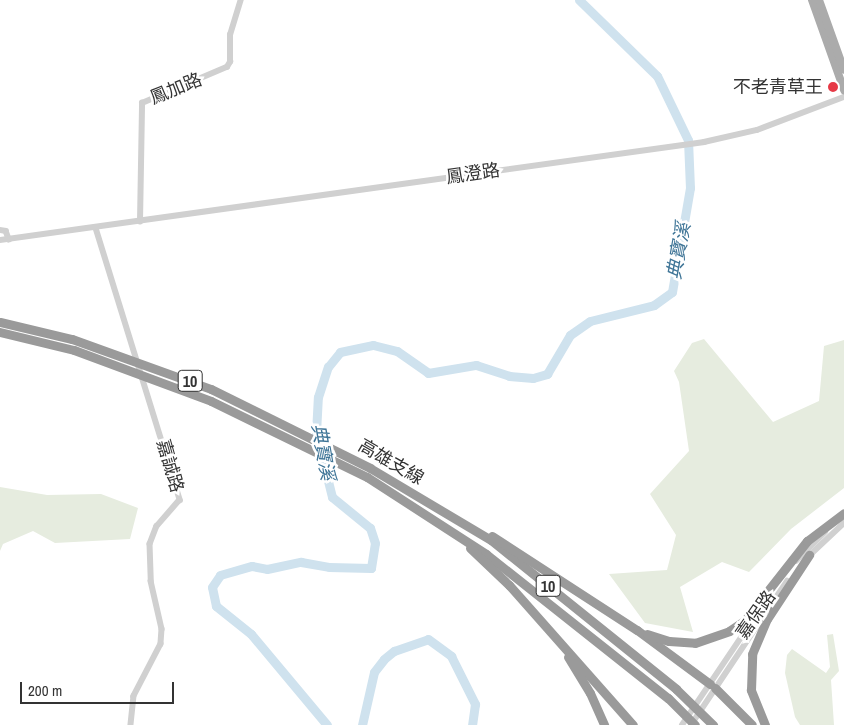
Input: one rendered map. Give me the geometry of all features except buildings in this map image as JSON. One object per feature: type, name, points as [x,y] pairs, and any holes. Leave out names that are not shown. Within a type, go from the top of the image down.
[{"type":"highway","name":"高雄支線","points":[[0,322],[72,339],[211,388],[370,468],[491,540],[676,689],[713,725]]},
{"type":"highway","name":"高雄支線","points":[[0,332],[74,350],[211,400],[367,477],[454,533],[509,572],[668,698],[695,725]]},
{"type":"highway","points":[[412,493],[509,545],[637,630],[713,686],[752,725]]},
{"type":"highway","points":[[637,630],[684,644],[707,641],[729,631],[749,616],[807,541],[844,515]]},
{"type":"highway","points":[[454,533],[509,585],[633,725]]},
{"type":"highway","points":[[764,725],[752,690],[752,654],[767,619],[809,555]]},
{"type":"highway","points":[[554,636],[590,693],[604,725]]},
{"type":"main road","points":[[812,0],[844,90]]},
{"type":"main road","points":[[819,0],[844,70]]},
{"type":"street","name":"鳳加路","points":[[140,222],[142,103],[227,67],[230,62],[230,35],[242,0]]},
{"type":"street","name":"鳳澄路","points":[[0,240],[704,142],[757,130],[844,97]]},
{"type":"street","name":"嘉誠路","points":[[96,228],[180,500],[157,526],[150,544],[151,581],[162,629],[161,644],[134,696],[131,725]]},
{"type":"street","points":[[0,230],[6,231],[8,239]]},
{"type":"street","name":"嘉保路","points":[[691,725],[713,686],[786,573],[844,515]]},
{"type":"street","name":"嘉保路","points":[[682,725],[713,686],[771,603],[809,555],[844,523]]},
{"type":"shaded area","points":[[704,339],[773,422],[819,401],[824,346],[844,340],[844,488],[791,529],[749,572],[722,562],[680,587],[693,632],[645,623],[609,574],[667,570],[676,535],[650,494],[689,451],[679,382],[674,371],[692,343]]},
{"type":"shaded area","points":[[0,487],[47,495],[101,494],[138,508],[130,539],[55,543],[33,531],[3,544],[0,551]]},
{"type":"shaded area","points":[[833,634],[839,671],[831,680],[834,725],[800,725],[795,717],[785,673],[787,655],[792,649],[826,673],[830,667],[827,635]]},
{"type":"waterway","name":"典寶溪","points":[[327,725],[251,634],[216,606],[212,587],[220,575],[252,566],[267,569],[301,562],[329,567],[371,568],[375,543],[370,528],[332,497],[316,433],[318,397],[328,367],[340,352],[373,345],[397,351],[428,373],[476,365],[509,376],[533,378],[547,374],[570,335],[590,321],[654,305],[672,292],[690,188],[688,140],[657,76],[579,0]]},
{"type":"waterway","name":"典寶溪","points":[[362,725],[374,672],[384,659],[394,651],[428,639],[451,656],[475,704],[472,725]]},
{"type":"place","name":"不老青草王","points":[[833,87]]}]
